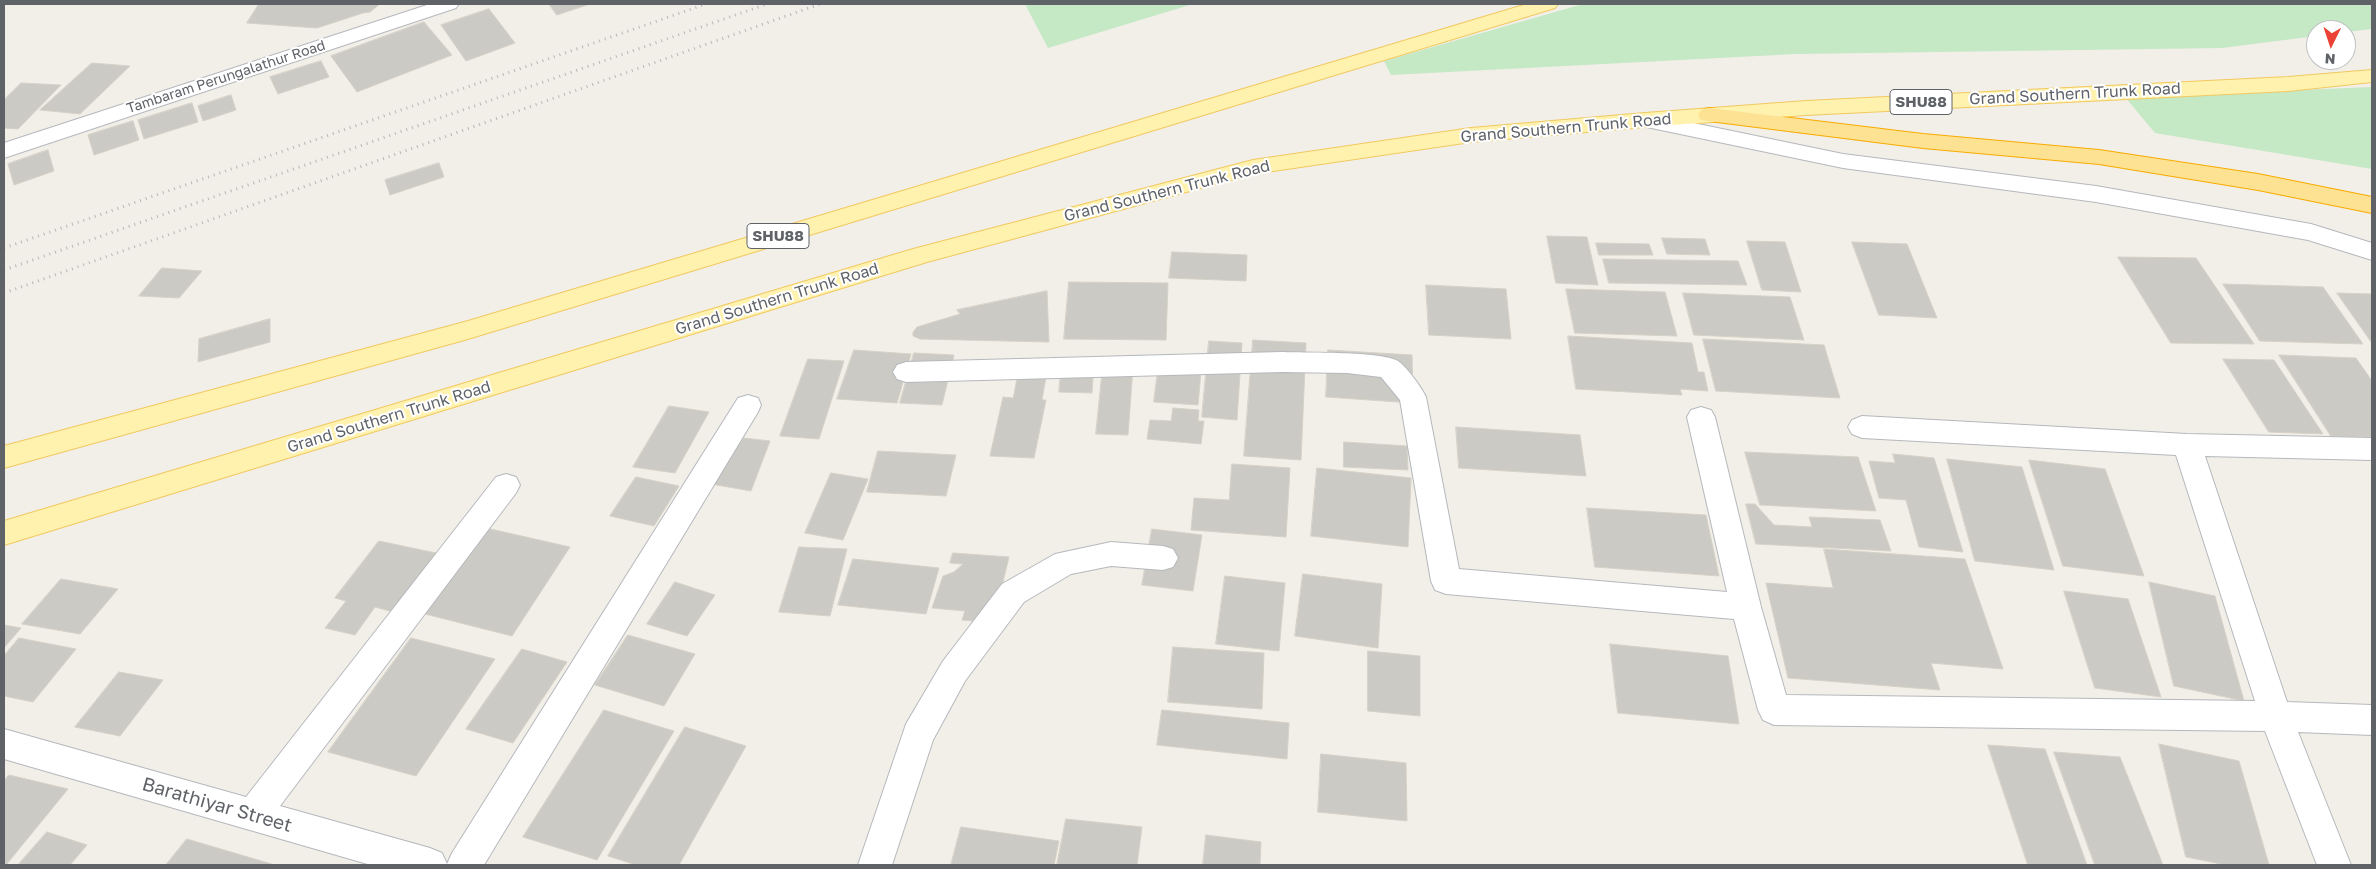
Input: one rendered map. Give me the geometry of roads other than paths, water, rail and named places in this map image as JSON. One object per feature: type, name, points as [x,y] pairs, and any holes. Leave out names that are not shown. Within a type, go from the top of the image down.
[{"type":"highway","points":[[1709,115],[1923,141],[2099,157],[2258,182],[2372,205]]},
{"type":"main road","name":"SHU88","points":[[4,457],[468,330],[1548,4]]},
{"type":"main road","name":"Grand Southern Trunk Road","points":[[4,533],[922,256],[1253,167],[1471,135],[1645,120],[1806,108],[2288,84],[2372,76]]},
{"type":"street","name":"Tambaram Perungalathur Road","points":[[4,151],[449,4]]},
{"type":"street","points":[[1645,120],[1843,161],[2096,194],[2311,232],[2372,252]]},
{"type":"street","points":[[906,372],[1282,362],[1347,363],[1389,368],[1413,397],[1446,581],[1746,607]]},
{"type":"street","points":[[464,865],[748,405]]},
{"type":"street","points":[[1701,418],[1746,607],[1774,710],[2276,716],[2372,720]]},
{"type":"street","points":[[1862,427],[2186,446],[2372,449]]},
{"type":"street","points":[[2186,446],[2276,716],[2334,865]]},
{"type":"street","points":[[252,815],[506,485]]},
{"type":"street","points":[[875,865],[918,735],[954,671],[1013,593],[1066,563],[1112,554],[1163,558]]},
{"type":"street","name":"Barathiyar Street","points":[[4,744],[430,865]]},
{"type":"railway","points":[[4,248],[706,4]]},
{"type":"railway","points":[[4,270],[767,4]]},
{"type":"railway","points":[[4,293],[820,4]]}]
